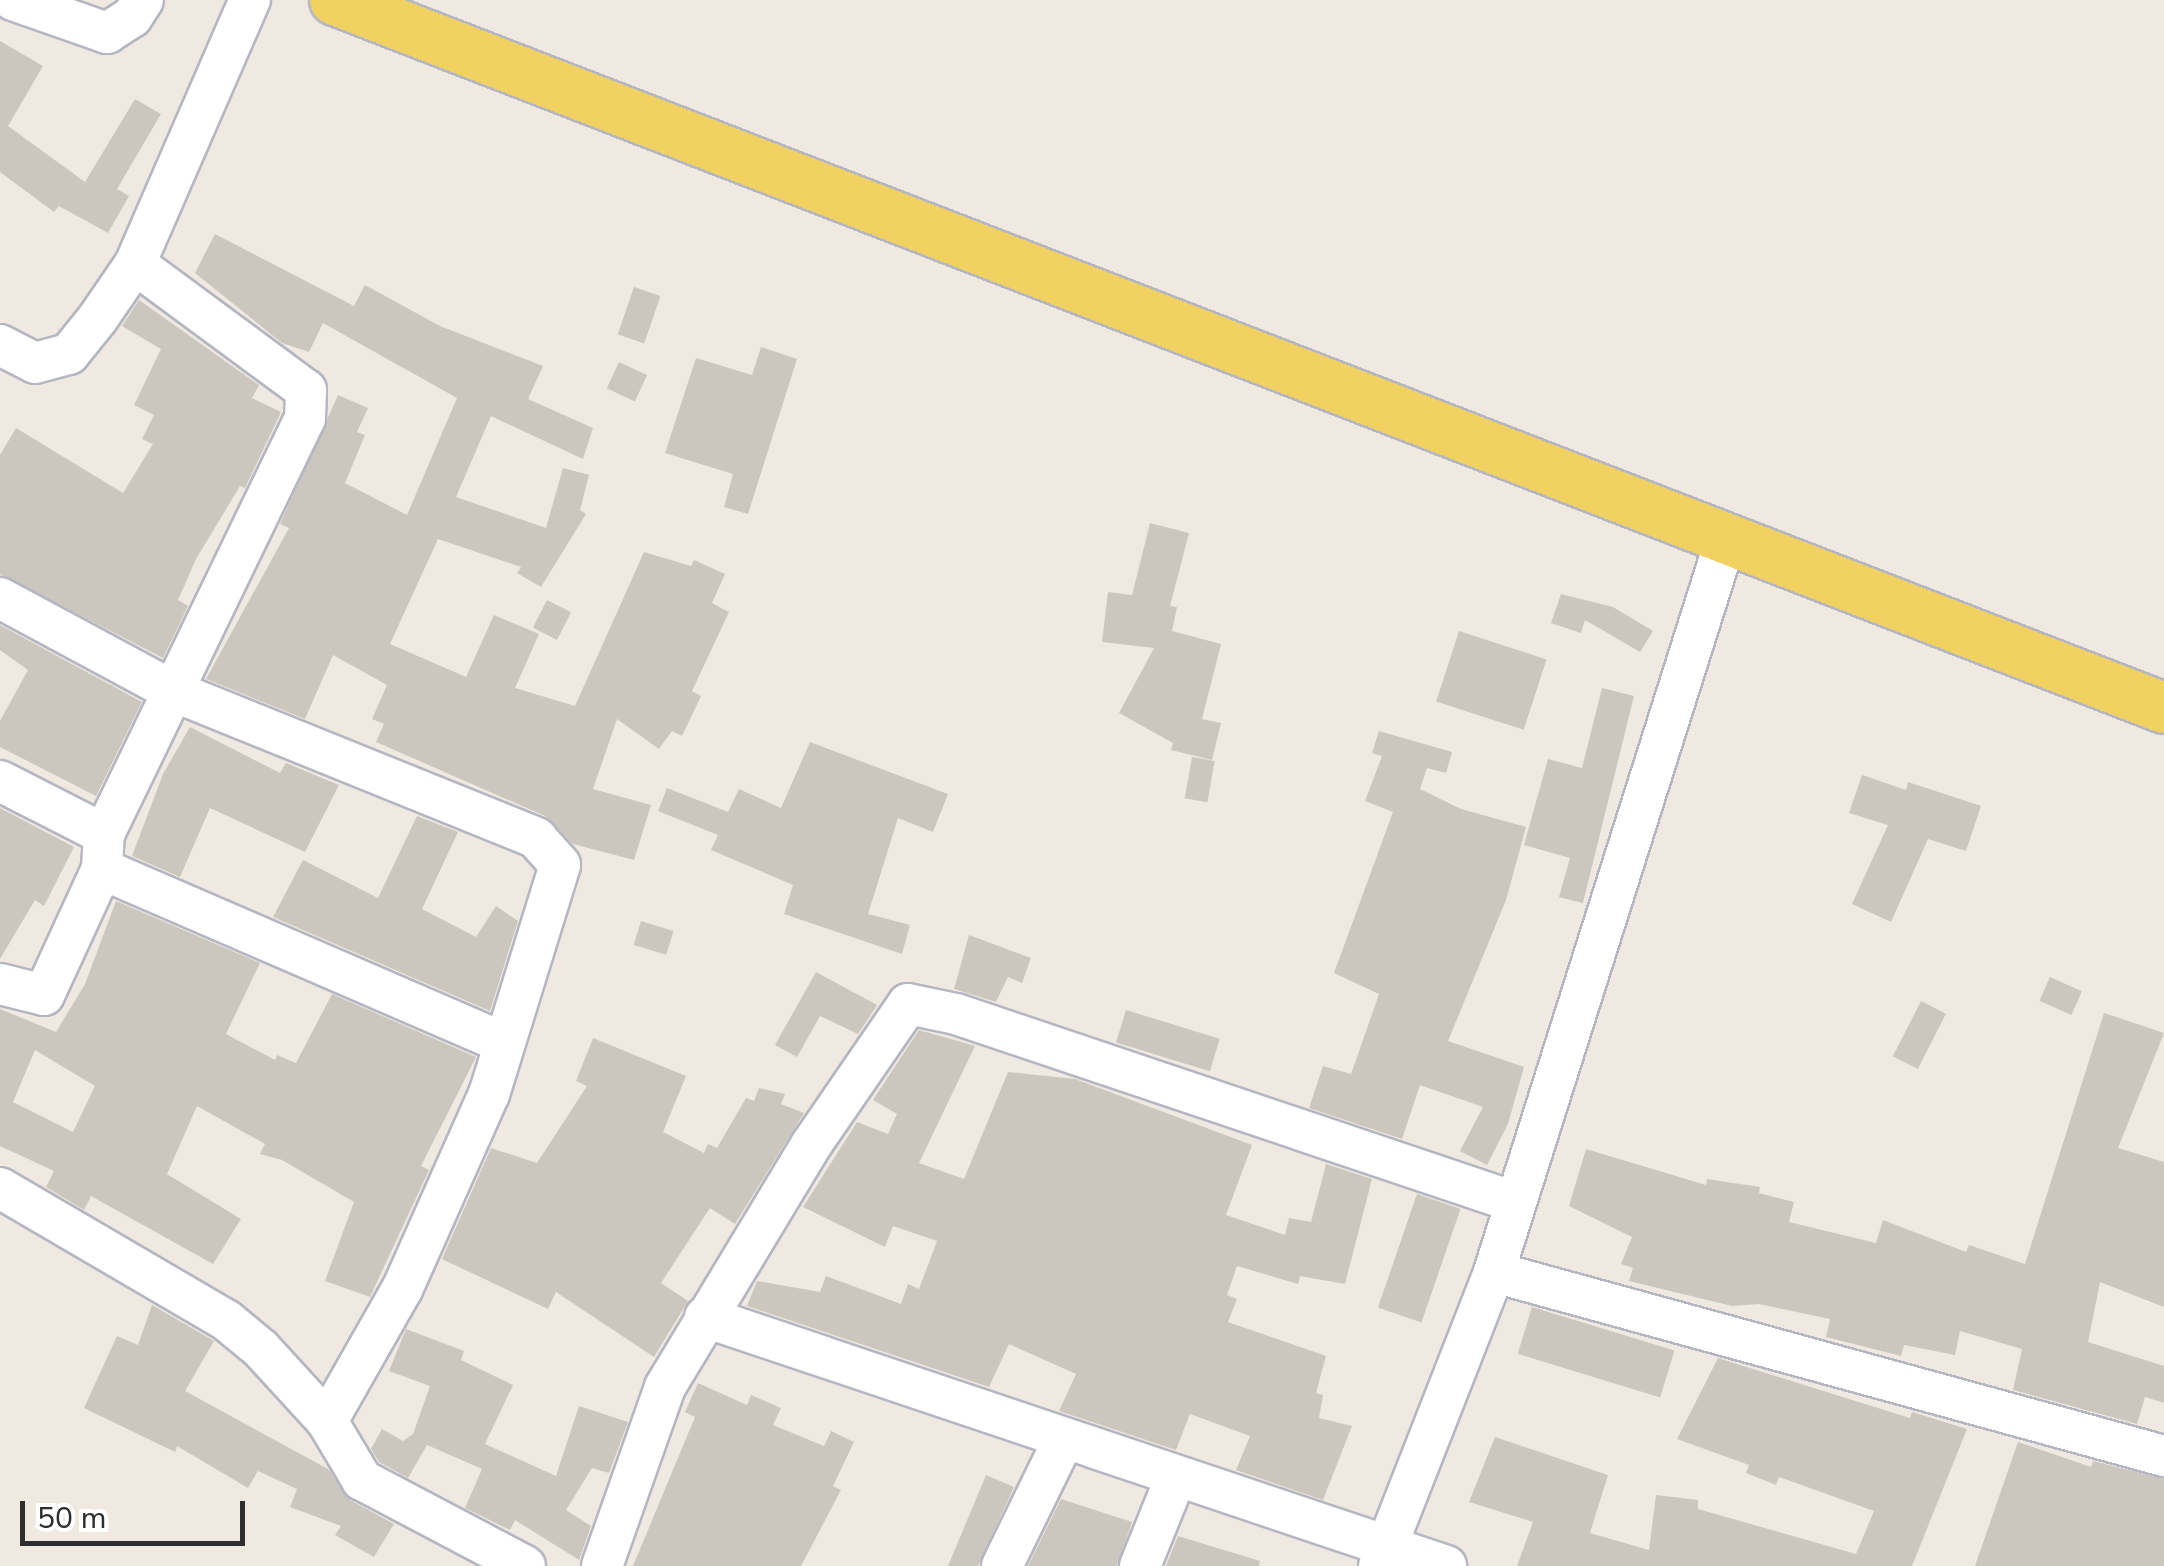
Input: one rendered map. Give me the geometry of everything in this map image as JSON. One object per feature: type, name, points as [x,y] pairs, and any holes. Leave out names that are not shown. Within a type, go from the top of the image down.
[{"type":"main road","points":[[335,0],[2164,708]]},
{"type":"street","points":[[12,0],[107,33],[132,17],[142,0]]},
{"type":"street","points":[[0,344],[35,363],[69,354],[135,264],[250,0]]},
{"type":"street","points":[[0,984],[44,995],[173,691],[295,447],[306,390],[135,264]]},
{"type":"street","points":[[1383,1557],[1494,1272],[1726,539]]},
{"type":"street","points":[[0,598],[173,691],[552,848],[560,866],[550,913],[489,1094],[402,1290],[327,1420]]},
{"type":"street","points":[[0,781],[104,852],[504,1043]]},
{"type":"street","points":[[602,1566],[665,1387],[705,1318],[908,1004],[956,1014],[1516,1202]]},
{"type":"street","points":[[0,1188],[226,1320],[327,1420],[362,1480],[525,1566]]},
{"type":"street","points":[[1494,1272],[2164,1456]]},
{"type":"street","points":[[705,1318],[1176,1477],[1383,1557],[1446,1566]]},
{"type":"street","points":[[1002,1566],[1064,1438]]},
{"type":"street","points":[[1140,1566],[1176,1477]]},
{"type":"building","points":[[0,41],[43,66],[8,126],[85,182],[135,99],[161,114],[117,189],[129,196],[108,233],[59,206],[54,212],[0,172]]},
{"type":"building","points":[[215,234],[354,306],[365,285],[440,326],[543,366],[528,399],[593,428],[583,459],[491,416],[456,497],[546,528],[563,468],[589,475],[580,510],[586,514],[541,587],[517,573],[521,567],[438,539],[390,644],[466,677],[494,615],[539,634],[515,688],[575,706],[644,552],[691,566],[694,560],[725,574],[712,603],[729,612],[692,691],[701,696],[682,736],[672,731],[659,749],[617,719],[593,789],[651,805],[634,860],[573,844],[545,816],[376,742],[384,724],[372,719],[387,685],[333,655],[305,719],[206,679],[289,528],[280,524],[338,395],[368,408],[357,432],[365,435],[345,483],[407,515],[457,398],[323,323],[309,352],[282,343],[195,273]]},
{"type":"building","points":[[634,287],[660,296],[644,343],[618,334]]},
{"type":"building","points":[[139,300],[259,385],[252,398],[281,412],[245,488],[240,486],[196,559],[178,600],[188,606],[163,658],[0,574],[0,455],[16,428],[123,493],[153,444],[142,439],[154,415],[134,405],[161,349],[122,326]]},
{"type":"building","points":[[761,347],[797,359],[748,514],[724,507],[733,474],[665,453],[696,358],[752,375]]},
{"type":"building","points":[[619,362],[647,375],[635,401],[607,388]]},
{"type":"building","points":[[1150,523],[1189,533],[1170,606],[1177,607],[1172,631],[1221,644],[1202,719],[1221,723],[1212,760],[1171,750],[1173,743],[1119,713],[1154,648],[1102,642],[1108,592],[1132,595]]},
{"type":"building","points":[[1561,594],[1613,607],[1653,631],[1640,652],[1585,620],[1581,633],[1551,623]]},
{"type":"building","points":[[547,600],[571,612],[557,640],[533,628]]},
{"type":"building","points":[[0,625],[142,702],[96,796],[0,747],[0,721],[28,670],[0,650]]},
{"type":"building","points":[[1459,631],[1546,659],[1524,730],[1436,701]]},
{"type":"building","points":[[1602,688],[1634,696],[1583,903],[1559,897],[1570,858],[1524,845],[1548,759],[1582,768]]},
{"type":"building","points":[[190,727],[280,773],[286,763],[339,785],[305,852],[210,808],[180,877],[132,856],[163,774]]},
{"type":"building","points":[[1379,731],[1452,752],[1446,773],[1427,768],[1420,789],[1461,809],[1526,827],[1506,900],[1448,1041],[1524,1067],[1508,1124],[1487,1165],[1460,1151],[1483,1107],[1420,1085],[1402,1139],[1309,1108],[1323,1066],[1351,1074],[1379,994],[1334,973],[1393,812],[1365,801],[1382,756],[1372,753]]},
{"type":"building","points":[[810,742],[948,794],[933,832],[898,818],[868,914],[910,925],[902,954],[784,914],[793,885],[711,850],[718,835],[658,811],[667,788],[728,812],[739,789],[781,808]]},
{"type":"building","points":[[1192,757],[1215,761],[1207,802],[1185,798]]},
{"type":"building","points":[[1862,775],[1906,790],[1908,782],[1981,806],[1966,851],[1928,839],[1891,922],[1852,904],[1888,825],[1849,813]]},
{"type":"building","points":[[0,808],[74,847],[44,906],[35,900],[0,959]]},
{"type":"building","points":[[417,816],[458,832],[422,909],[476,937],[496,906],[518,921],[490,1011],[273,917],[303,860],[378,898]]},
{"type":"building","points":[[116,901],[260,963],[226,1034],[275,1060],[277,1055],[296,1063],[332,994],[476,1057],[421,1166],[429,1170],[370,1297],[325,1281],[354,1202],[282,1160],[260,1154],[265,1144],[197,1106],[167,1174],[241,1219],[213,1264],[91,1196],[84,1210],[46,1187],[54,1171],[0,1146],[0,1009],[56,1032],[85,984]],"holes":[[[35,1050],[95,1086],[73,1132],[13,1102]]]},
{"type":"building","points":[[641,921],[674,931],[666,955],[634,945]]},
{"type":"building","points":[[969,935],[1031,958],[1022,983],[1008,977],[996,1002],[954,989]]},
{"type":"building","points":[[816,972],[877,1005],[858,1034],[820,1016],[797,1057],[775,1045]]},
{"type":"building","points":[[2050,977],[2082,991],[2071,1015],[2039,1001]]},
{"type":"building","points":[[1921,1001],[1946,1014],[1918,1069],[1893,1056]]},
{"type":"building","points":[[1126,1010],[1220,1039],[1210,1071],[1116,1043]]},
{"type":"building","points":[[2104,1013],[2164,1033],[2118,1148],[2164,1162],[2164,1307],[2100,1282],[2088,1342],[2164,1366],[2164,1403],[2145,1397],[2137,1424],[2013,1390],[2022,1349],[1960,1331],[1955,1355],[1904,1345],[1901,1356],[1826,1337],[1830,1319],[1759,1304],[1732,1306],[1629,1281],[1633,1268],[1621,1264],[1632,1237],[1569,1206],[1586,1149],[1706,1185],[1707,1179],[1760,1187],[1759,1193],[1794,1202],[1789,1222],[1876,1243],[1883,1220],[1966,1252],[1969,1245],[2025,1264]]},
{"type":"building","points":[[919,1030],[975,1046],[919,1163],[964,1179],[1008,1072],[1075,1079],[1252,1145],[1226,1215],[1285,1235],[1289,1218],[1311,1222],[1326,1164],[1372,1179],[1345,1284],[1300,1276],[1298,1284],[1237,1266],[1227,1295],[1237,1299],[1228,1322],[1326,1356],[1316,1393],[1323,1395],[1319,1418],[1352,1426],[1323,1500],[1236,1470],[1250,1436],[1190,1414],[1176,1450],[1059,1411],[1076,1374],[1009,1344],[989,1387],[747,1306],[757,1281],[820,1292],[826,1276],[901,1304],[908,1284],[919,1289],[937,1241],[893,1226],[885,1247],[803,1207],[857,1122],[888,1134],[897,1114],[873,1100]]},
{"type":"building","points":[[593,1038],[686,1076],[663,1132],[704,1153],[708,1144],[717,1148],[746,1098],[754,1101],[759,1088],[785,1094],[781,1104],[804,1113],[735,1224],[710,1208],[661,1283],[688,1301],[654,1357],[556,1292],[548,1309],[442,1259],[491,1148],[537,1163],[587,1086],[576,1081]]},
{"type":"building","points":[[1417,1194],[1460,1209],[1421,1322],[1378,1307]]},
{"type":"building","points":[[152,1305],[214,1341],[185,1391],[328,1469],[350,1500],[394,1524],[374,1557],[335,1535],[341,1526],[290,1507],[297,1489],[258,1471],[248,1488],[177,1446],[175,1452],[84,1408],[117,1336],[138,1345]]},
{"type":"building","points":[[1532,1307],[1674,1351],[1660,1397],[1518,1354]]},
{"type":"building","points":[[406,1329],[464,1351],[461,1360],[513,1385],[485,1444],[556,1476],[579,1406],[628,1422],[609,1473],[592,1468],[566,1510],[591,1526],[579,1560],[515,1520],[510,1530],[465,1508],[482,1469],[427,1445],[408,1478],[379,1462],[371,1449],[382,1429],[403,1441],[413,1434],[430,1386],[389,1371]]},
{"type":"building","points":[[1718,1358],[1910,1418],[1912,1412],[1967,1429],[1912,1566],[1517,1566],[1533,1522],[1469,1502],[1495,1437],[1608,1475],[1590,1533],[1649,1550],[1656,1495],[1698,1500],[1698,1509],[1856,1554],[1874,1511],[1779,1477],[1776,1485],[1746,1473],[1749,1465],[1677,1439]]},
{"type":"building","points":[[698,1383],[747,1405],[751,1395],[781,1408],[773,1425],[824,1446],[831,1431],[854,1442],[833,1486],[841,1490],[801,1566],[633,1566],[695,1417],[685,1412]]},
{"type":"building","points":[[2018,1442],[2091,1467],[2093,1461],[2164,1479],[2164,1566],[1975,1566]]},
{"type":"building","points":[[986,1475],[1014,1487],[978,1566],[948,1566]]},
{"type":"building","points":[[1061,1499],[1132,1522],[1117,1566],[1028,1566]]},
{"type":"building","points":[[1178,1536],[1260,1561],[1259,1566],[1166,1566]]}]
